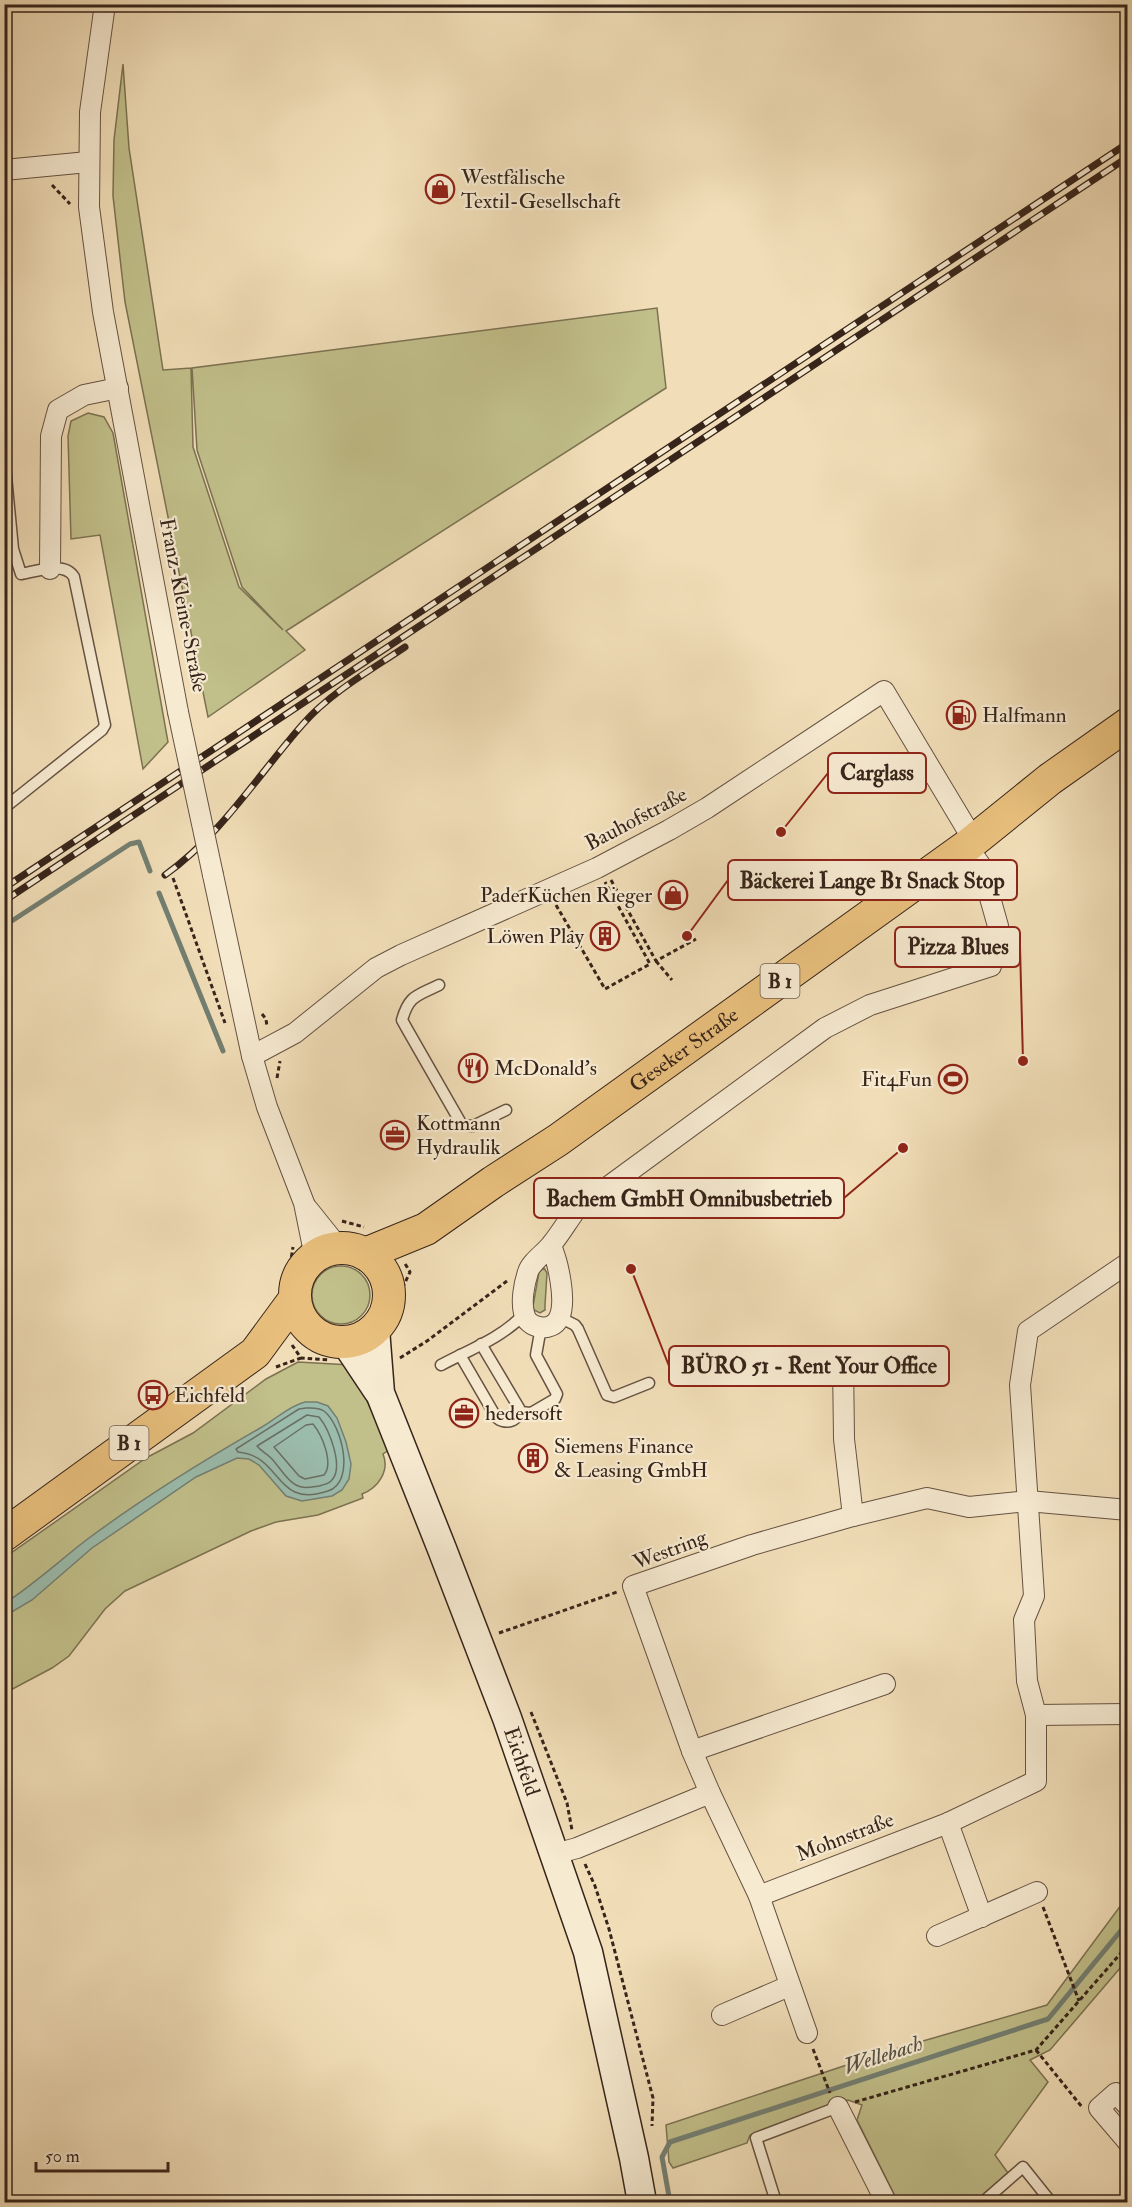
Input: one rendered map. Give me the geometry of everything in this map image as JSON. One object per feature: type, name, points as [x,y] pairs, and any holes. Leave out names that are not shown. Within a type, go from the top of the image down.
[{"type":"main road","name":"Geseker Straße","points":[[387,1280],[426,1229],[492,1182],[558,1140],[970,844],[1050,779],[1128,723]]},
{"type":"main road","name":"Geseker Straße","points":[[339,1253],[426,1229]]},
{"type":"main road","points":[[339,1253],[374,1261],[387,1280],[389,1300],[385,1315],[375,1329]]},
{"type":"main road","name":"B 1","points":[[4,1534],[255,1353],[294,1300],[298,1278],[305,1266],[339,1253]]},
{"type":"main road","points":[[294,1300],[300,1319],[380,1393]]},
{"type":"main road","name":"B 1","points":[[255,1353],[362,1338],[375,1329]]},
{"type":"main road","name":"Eichfeld","points":[[375,1329],[380,1393],[465,1608],[555,1854],[588,1952],[632,2147],[642,2202]]},
{"type":"street","name":"Franz-Kleine-Straße","points":[[105,4],[90,112],[88,162],[88,207],[103,312],[178,712],[252,1056],[267,1107],[304,1203],[339,1253]]},
{"type":"street","points":[[4,170],[88,162]]},
{"type":"street","points":[[50,569],[51,435],[58,410],[84,395],[118,388]]},
{"type":"street","name":"Bauhofstraße","points":[[252,1056],[295,1033],[376,968],[597,868],[707,808],[884,691],[970,844]]},
{"type":"street","points":[[551,1246],[556,1258],[561,1288],[559,1317],[551,1326],[541,1327],[531,1323],[524,1314],[524,1294],[528,1270],[551,1246],[575,1211],[825,1028],[870,1005],[991,966],[998,926],[981,866],[970,844]]},
{"type":"street","name":"Mohnstraße","points":[[759,1896],[948,1823],[1036,1781],[1036,1715],[1027,1681],[1024,1620],[1034,1596],[1020,1386],[1028,1331],[1128,1263]]},
{"type":"street","points":[[843,1362],[844,1439],[853,1516]]},
{"type":"street","name":"Westring","points":[[807,2033],[759,1896],[692,1751],[633,1586],[752,1545],[853,1516],[927,1498],[969,1507],[1028,1501],[1128,1510]]},
{"type":"street","points":[[692,1751],[885,1684]]},
{"type":"street","points":[[1036,1715],[1128,1714]]},
{"type":"street","points":[[555,1854],[577,1848],[710,1793]]},
{"type":"street","points":[[948,1823],[982,1917]]},
{"type":"street","points":[[938,1936],[1037,1892]]},
{"type":"street","points":[[722,2015],[789,1986]]},
{"type":"street","points":[[1126,2138],[1099,2108],[1116,2093],[1128,2106]]},
{"type":"street","points":[[835,2103],[886,2202]]},
{"type":"lane","points":[[4,455],[13,549],[21,574],[65,568],[74,578],[105,725],[102,730],[4,808]]},
{"type":"lane","points":[[439,985],[411,999],[402,1020],[462,1125],[473,1126],[506,1110]]},
{"type":"lane","points":[[441,1365],[517,1322],[524,1314]]},
{"type":"lane","points":[[559,1317],[578,1329],[607,1395],[614,1397],[649,1383]]},
{"type":"lane","points":[[520,1412],[531,1413],[555,1399],[557,1394],[536,1355],[541,1327]]},
{"type":"lane","points":[[460,1355],[500,1422],[506,1423],[518,1417],[519,1408],[481,1344]]},
{"type":"lane","points":[[776,2202],[756,2138],[835,2103]]},
{"type":"lane","points":[[983,2202],[1023,2168],[1051,2202]]},
{"type":"path","points":[[46,182],[55,186],[70,205],[88,207]]},
{"type":"path","points":[[548,890],[605,989],[650,964],[603,879],[609,876],[656,961],[672,980]]},
{"type":"path","points":[[173,878],[228,1033]]},
{"type":"path","points":[[656,961],[696,939]]},
{"type":"path","points":[[393,1362],[427,1341],[520,1271],[528,1270]]},
{"type":"path","points":[[327,1344],[340,1362],[301,1358],[327,1344]]},
{"type":"path","points":[[499,1633],[633,1586]]},
{"type":"path","points":[[1037,1892],[1079,2001]]},
{"type":"path","points":[[807,2033],[821,2074],[835,2103],[1036,2050],[1128,1945]]},
{"type":"path","points":[[1036,2050],[1083,2109],[1099,2108]]},
{"type":"shaded area","points":[[123,64],[129,148],[163,370],[191,368],[193,447],[239,587],[283,630],[242,587],[197,450],[192,368],[657,308],[666,388],[286,631],[305,650],[208,717],[125,302],[113,196],[114,140]]},
{"type":"shaded area","points":[[88,413],[104,417],[113,433],[168,742],[143,769],[100,535],[71,539],[68,436],[71,421]]},
{"type":"shaded area","points":[[335,1266],[347,1266],[362,1274],[370,1289],[370,1301],[362,1316],[347,1324],[335,1324],[320,1316],[312,1301],[312,1289],[320,1274]]},
{"type":"shaded area","points":[[544,1268],[547,1273],[545,1310],[540,1313],[534,1310],[533,1306],[539,1272]]},
{"type":"shaded area","points":[[298,1362],[351,1365],[389,1450],[383,1454],[384,1473],[378,1483],[362,1494],[363,1498],[318,1515],[276,1522],[251,1531],[125,1591],[105,1609],[69,1656],[52,1668],[5,1693],[4,1558],[146,1458],[193,1433],[266,1379]]},
{"type":"shaded area","points":[[1127,1897],[1127,1960],[1050,2050],[1030,2060],[1048,2082],[995,2155],[1008,2173],[975,2202],[898,2202],[857,2120],[862,2105],[848,2100],[750,2135],[747,2143],[673,2168],[669,2162],[666,2125],[892,2050],[1047,2005]]},
{"type":"water","points":[[305,1402],[317,1402],[328,1406],[337,1418],[351,1464],[349,1479],[342,1490],[332,1496],[302,1501],[286,1496],[259,1465],[249,1459],[237,1458],[196,1477],[92,1548],[32,1600],[5,1616],[5,1603],[106,1525],[194,1467]]},
{"type":"waterway","points":[[4,926],[130,844],[139,842],[150,871]]},
{"type":"waterway","points":[[159,893],[223,1051]]},
{"type":"waterway","name":"Wellebach","points":[[670,2202],[662,2157],[670,2142],[1048,2019],[1128,1922]]},
{"type":"railway","points":[[4,888],[1128,143]]},
{"type":"railway","points":[[4,901],[1128,157]]},
{"type":"railway","points":[[165,875],[204,842],[314,712],[352,682],[405,647]]},
{"type":"place","name":"Westfälische Textil-Gesellschaft","points":[[440,189]]},
{"type":"place","name":"Halfmann","points":[[961,715]]},
{"type":"place","name":"Carglass","points":[[781,832]]},
{"type":"place","name":"PaderKüchen Rieger","points":[[673,895]]},
{"type":"place","name":"Löwen Play","points":[[605,936]]},
{"type":"place","name":"Bäckerei Lange B1 Snack Stop","points":[[687,936]]},
{"type":"place","name":"Pizza Blues","points":[[1023,1061]]},
{"type":"place","name":"McDonald's","points":[[473,1068]]},
{"type":"place","name":"Fit4Fun","points":[[953,1079]]},
{"type":"place","name":"Kottmann Hydraulik","points":[[395,1135]]},
{"type":"place","name":"Bachem GmbH Omnibusbetrieb","points":[[903,1148]]},
{"type":"place","name":"BÜRO 51 - Rent Your Office","points":[[631,1269]]},
{"type":"place","name":"Eichfeld","points":[[153,1395]]},
{"type":"place","name":"hedersoft","points":[[464,1413]]},
{"type":"place","name":"Siemens Finance & Leasing GmbH","points":[[533,1458]]}]
